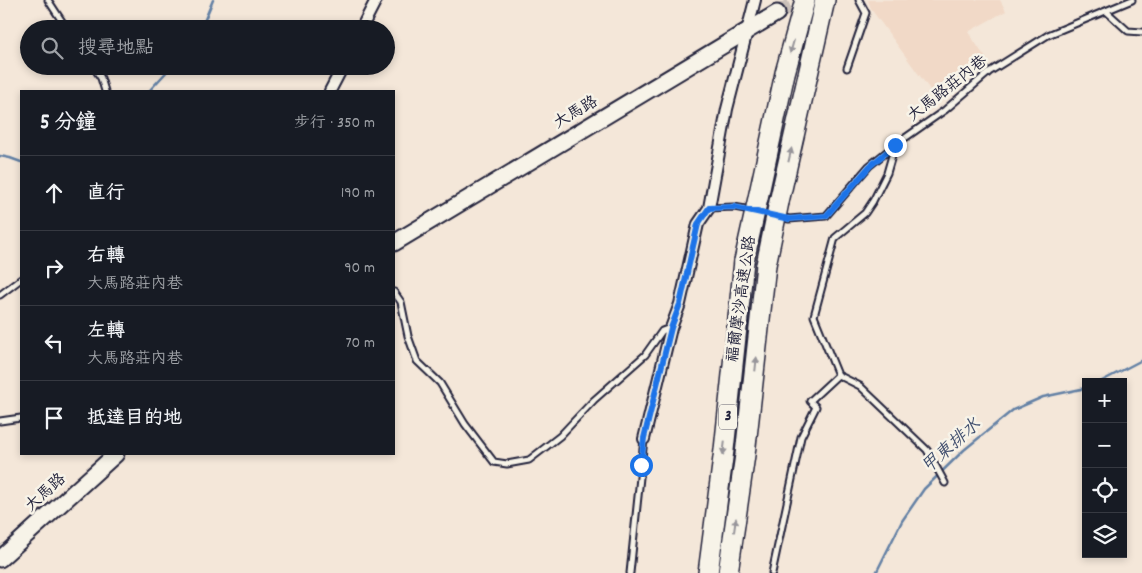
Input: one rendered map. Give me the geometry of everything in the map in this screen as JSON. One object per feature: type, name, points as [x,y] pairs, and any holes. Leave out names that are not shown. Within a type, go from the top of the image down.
[{"type":"highway","name":"福爾摩沙高速公路","points":[[708,573],[724,450],[744,261],[785,73],[805,0]]},
{"type":"highway","name":"福爾摩沙高速公路","points":[[728,573],[745,456],[766,265],[825,0]]},
{"type":"street","points":[[366,20],[376,0]]},
{"type":"street","points":[[644,438],[671,328],[680,304],[698,224],[709,208],[727,109],[746,31],[756,0]]},
{"type":"street","name":"大馬路","points":[[395,242],[778,13]]},
{"type":"street","points":[[330,90],[338,75]]},
{"type":"street","name":"大馬路","points":[[0,559],[112,455]]},
{"type":"lane","points":[[48,0],[62,20]]},
{"type":"lane","points":[[847,68],[866,13],[859,0]]},
{"type":"lane","name":"大馬路莊內巷","points":[[709,208],[734,207],[789,219],[826,216],[870,166],[895,145],[945,110],[989,72],[1048,35],[1132,0]]},
{"type":"lane","points":[[1106,11],[1128,31],[1142,32]]},
{"type":"lane","points":[[99,75],[105,90]]},
{"type":"lane","points":[[895,145],[887,173],[865,213],[835,238],[814,316],[838,375],[860,386],[927,450],[945,483]]},
{"type":"lane","points":[[0,295],[20,280]]},
{"type":"lane","points":[[395,293],[401,302],[408,336],[418,361],[440,383],[465,424],[494,462],[507,464],[529,460],[560,436],[594,400],[645,355],[662,331],[671,328]]},
{"type":"lane","points":[[772,573],[801,437],[816,407],[810,400],[838,375]]},
{"type":"lane","points":[[0,421],[20,418]]},
{"type":"lane","points":[[630,573],[644,438]]},
{"type":"shaded area","points":[[868,0],[1000,0],[1006,11],[968,32],[987,60],[936,98],[871,9]]},
{"type":"waterway","points":[[205,20],[213,0]]},
{"type":"waterway","points":[[150,90],[164,75]]},
{"type":"waterway","points":[[0,156],[20,162]]},
{"type":"waterway","name":"甲東排水","points":[[1108,378],[1142,360]]},
{"type":"waterway","name":"甲東排水","points":[[876,573],[902,521],[924,489],[964,450],[1013,410],[1043,397],[1082,389]]},
{"type":"tunnel","points":[[777,13],[803,0]]},
{"type":"route","points":[[641,465],[644,438],[671,328],[680,304],[698,224],[709,208],[734,207],[789,219],[826,216],[870,166],[895,145]]}]
